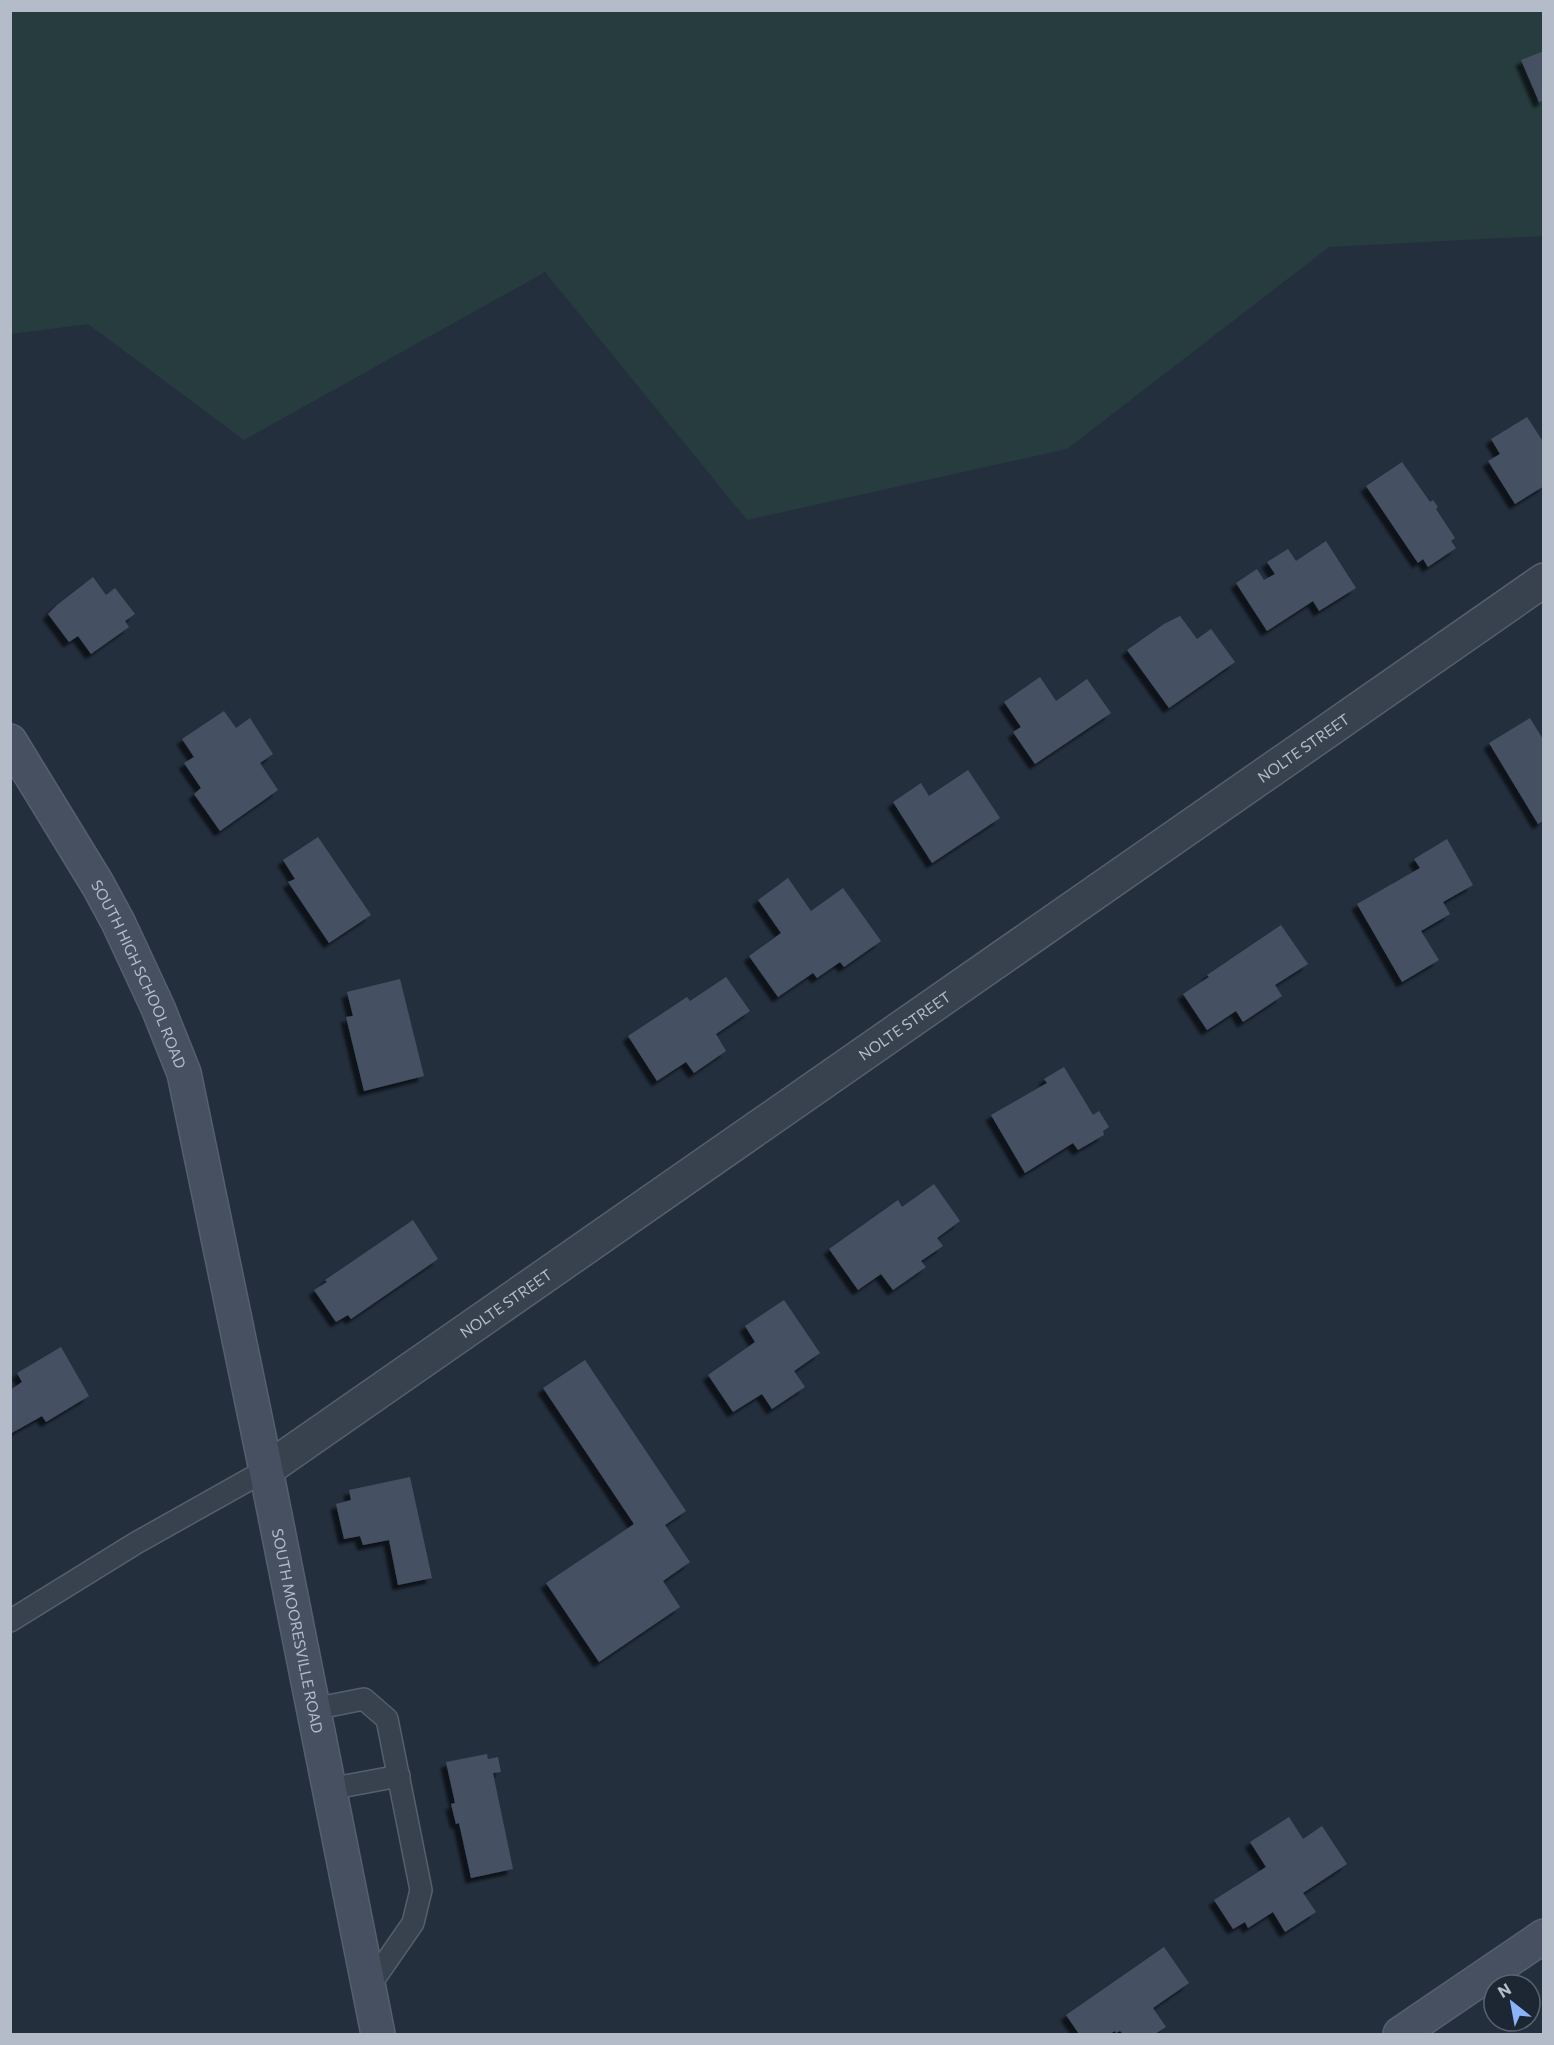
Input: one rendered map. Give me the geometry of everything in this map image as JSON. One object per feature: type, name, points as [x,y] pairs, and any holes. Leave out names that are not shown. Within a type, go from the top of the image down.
[{"type":"main road","name":"SOUTH HIGH SCHOOL ROAD","points":[[10,741],[113,912],[177,1053],[186,1084],[216,1228]]},
{"type":"main road","name":"SOUTH MOORESVILLE ROAD","points":[[216,1228],[378,2034]]},
{"type":"main road","points":[[1400,2034],[1544,1936]]},
{"type":"street","name":"NOLTE STREET","points":[[266,1470],[1544,580]]},
{"type":"lane","points":[[10,1621],[136,1543],[266,1470]]},
{"type":"lane","points":[[313,1709],[364,1699],[387,1719],[399,1776],[421,1890],[413,1923],[368,1988]]},
{"type":"lane","points":[[329,1789],[399,1776]]},
{"type":"green space","points":[[10,11],[1543,11],[1543,236],[1329,247],[1067,449],[747,520],[545,272],[244,440],[88,324],[11,334]]},
{"type":"building","points":[[1544,51],[1544,100],[1539,102],[1521,60]]},
{"type":"building","points":[[1527,417],[1544,443],[1544,486],[1515,504],[1488,461],[1500,454],[1491,439]]},
{"type":"building","points":[[1402,462],[1430,502],[1433,500],[1438,507],[1436,509],[1455,538],[1451,541],[1456,548],[1428,567],[1423,559],[1418,563],[1366,486]]},
{"type":"building","points":[[1326,541],[1356,588],[1319,611],[1313,601],[1267,631],[1236,583],[1257,569],[1264,580],[1275,574],[1267,562],[1288,549],[1296,561]]},
{"type":"building","points":[[93,577],[106,595],[115,588],[135,614],[125,621],[129,627],[91,654],[78,636],[69,642],[48,614]]},
{"type":"building","points":[[1180,616],[1197,639],[1211,629],[1235,662],[1169,708],[1127,650],[1164,624]]},
{"type":"building","points":[[1040,677],[1056,701],[1087,679],[1111,713],[1035,764],[1013,732],[1021,727],[1004,702]]},
{"type":"building","points":[[224,711],[236,728],[250,718],[273,754],[260,763],[278,790],[220,831],[194,794],[201,788],[184,763],[194,757],[182,739]]},
{"type":"building","points":[[1530,718],[1544,741],[1544,820],[1538,824],[1489,743]]},
{"type":"building","points":[[968,770],[1000,818],[932,863],[893,802],[921,783],[929,796]]},
{"type":"building","points":[[318,837],[371,915],[329,943],[288,882],[295,879],[283,860]]},
{"type":"building","points":[[1447,839],[1473,885],[1443,902],[1450,914],[1421,931],[1439,960],[1402,982],[1357,904],[1420,868],[1414,859]]},
{"type":"building","points":[[788,878],[811,911],[843,888],[881,941],[844,967],[840,962],[817,978],[813,973],[778,997],[749,956],[781,933],[758,900]]},
{"type":"building","points":[[1281,925],[1308,964],[1275,985],[1282,996],[1243,1022],[1236,1011],[1207,1030],[1183,994]]},
{"type":"building","points":[[726,977],[750,1011],[716,1034],[726,1051],[694,1073],[686,1062],[657,1081],[628,1036],[687,997],[690,1001]]},
{"type":"building","points":[[400,979],[424,1076],[364,1091],[346,1017],[353,1016],[347,992]]},
{"type":"building","points":[[1064,1067],[1093,1115],[1099,1111],[1109,1127],[1103,1131],[1104,1135],[1078,1150],[1073,1143],[1025,1173],[991,1115],[1047,1083],[1044,1079]]},
{"type":"building","points":[[934,1184],[960,1221],[937,1238],[943,1246],[921,1261],[926,1267],[893,1290],[881,1274],[858,1290],[829,1249],[898,1200],[902,1207]]},
{"type":"building","points":[[413,1220],[438,1259],[351,1319],[348,1315],[336,1322],[314,1290],[327,1282],[325,1280]]},
{"type":"building","points":[[784,1300],[820,1353],[794,1371],[805,1387],[772,1409],[762,1394],[733,1412],[708,1375],[755,1342],[745,1326]]},
{"type":"building","points":[[61,1347],[89,1396],[46,1422],[42,1416],[10,1434],[10,1390],[22,1382],[17,1373]]},
{"type":"building","points":[[585,1360],[686,1511],[665,1525],[690,1562],[663,1581],[680,1607],[599,1662],[546,1583],[634,1524],[543,1388]]},
{"type":"building","points":[[410,1477],[432,1578],[398,1585],[389,1540],[363,1545],[360,1536],[344,1539],[336,1504],[351,1500],[349,1490]]},
{"type":"building","points":[[487,1754],[488,1759],[498,1757],[501,1772],[493,1773],[513,1869],[471,1878],[459,1823],[456,1824],[451,1804],[455,1803],[446,1762]]},
{"type":"building","points":[[1289,1817],[1303,1839],[1322,1826],[1347,1864],[1303,1893],[1316,1912],[1285,1932],[1273,1912],[1248,1928],[1245,1922],[1233,1929],[1214,1900],[1266,1867],[1250,1842]]},
{"type":"building","points":[[1164,1947],[1189,1983],[1153,2008],[1166,2027],[1155,2034],[1123,2034],[1115,2031],[1110,2034],[1079,2034],[1066,2015]]}]
